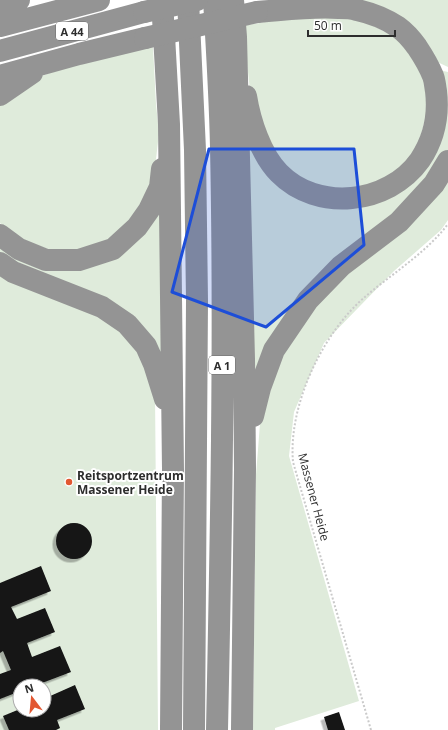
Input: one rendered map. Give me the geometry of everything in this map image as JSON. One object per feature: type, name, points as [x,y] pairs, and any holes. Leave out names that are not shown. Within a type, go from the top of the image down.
[{"type":"highway","points":[[0,5],[19,0]]},
{"type":"highway","name":"A 44","points":[[0,26],[99,0]]},
{"type":"highway","points":[[162,0],[169,124],[173,470],[171,730]]},
{"type":"highway","name":"A 1","points":[[188,0],[195,150],[198,300],[194,730]]},
{"type":"highway","name":"A 44","points":[[0,50],[144,12],[197,0]]},
{"type":"highway","name":"A 1","points":[[214,0],[222,146],[222,484],[218,730]]},
{"type":"highway","points":[[233,0],[236,37],[244,359],[245,469],[242,730]]},
{"type":"highway","points":[[0,76],[79,54],[307,0]]},
{"type":"highway","points":[[236,37],[248,110],[256,133],[266,155],[278,172],[291,184],[307,193],[327,198],[348,199],[369,195],[388,188],[404,177],[419,161],[433,132],[436,116],[434,78],[424,57],[413,41],[399,28],[378,17],[355,9],[329,7],[257,12]]},
{"type":"highway","points":[[0,95],[31,73],[79,54]]},
{"type":"highway","points":[[0,235],[19,249],[46,260],[79,260],[114,249],[137,227],[149,210],[160,187],[169,124]]},
{"type":"highway","points":[[245,469],[254,408],[274,350],[308,300],[341,266],[399,222],[434,184],[448,161]]},
{"type":"highway","points":[[0,263],[13,272],[102,307],[127,324],[146,346],[154,364],[166,405],[173,470]]},
{"type":"path","name":"Massener Heide","points":[[371,730],[293,462],[293,441],[296,421],[308,380],[325,344],[336,327],[355,306],[428,245],[448,224]]},
{"type":"highlighted area","points":[[209,149],[354,149],[364,245],[266,327],[172,292]]},
{"type":"green space","points":[[348,0],[448,0],[448,67],[431,59]]},
{"type":"green space","points":[[351,14],[408,44],[430,96],[422,145],[386,184],[328,194],[282,170],[252,109],[243,26],[270,21]]},
{"type":"green space","points":[[153,47],[159,133],[153,185],[143,208],[111,240],[79,251],[53,251],[26,241],[3,226],[0,223],[0,104],[34,79],[73,64]]},
{"type":"green space","points":[[439,70],[448,72],[448,151],[430,181],[335,264],[254,394],[247,138],[301,199],[408,181]]},
{"type":"green space","points":[[448,173],[448,220],[441,230],[394,271],[324,343],[294,412],[289,456],[359,701],[275,728],[275,730],[253,730],[256,475],[261,411],[281,352],[313,303]]},
{"type":"green space","points":[[163,187],[167,372],[150,343],[0,258],[0,241],[17,253],[116,251]]},
{"type":"green space","name":"Reitsportzentrum Massener Heide","points":[[0,273],[91,311],[126,334],[141,354],[155,394],[158,730],[0,730]]},
{"type":"building","points":[[78,523],[87,528],[91,534],[91,548],[87,554],[78,559],[70,559],[61,554],[57,548],[56,537],[61,528],[67,524]]},
{"type":"building","points":[[41,566],[51,591],[11,607],[17,619],[45,608],[55,632],[27,643],[32,657],[60,646],[71,672],[52,679],[52,678],[12,678],[12,694],[0,699],[0,674],[11,670],[3,651],[0,653],[0,583]]},
{"type":"building","points":[[75,685],[85,709],[57,720],[60,728],[56,730],[9,730],[3,716],[12,712],[12,718],[52,718],[52,695]]},
{"type":"building","points":[[339,712],[345,730],[328,730],[324,717]]},
{"type":"place","name":"Reitsportzentrum Massener Heide","points":[[69,482]]}]
